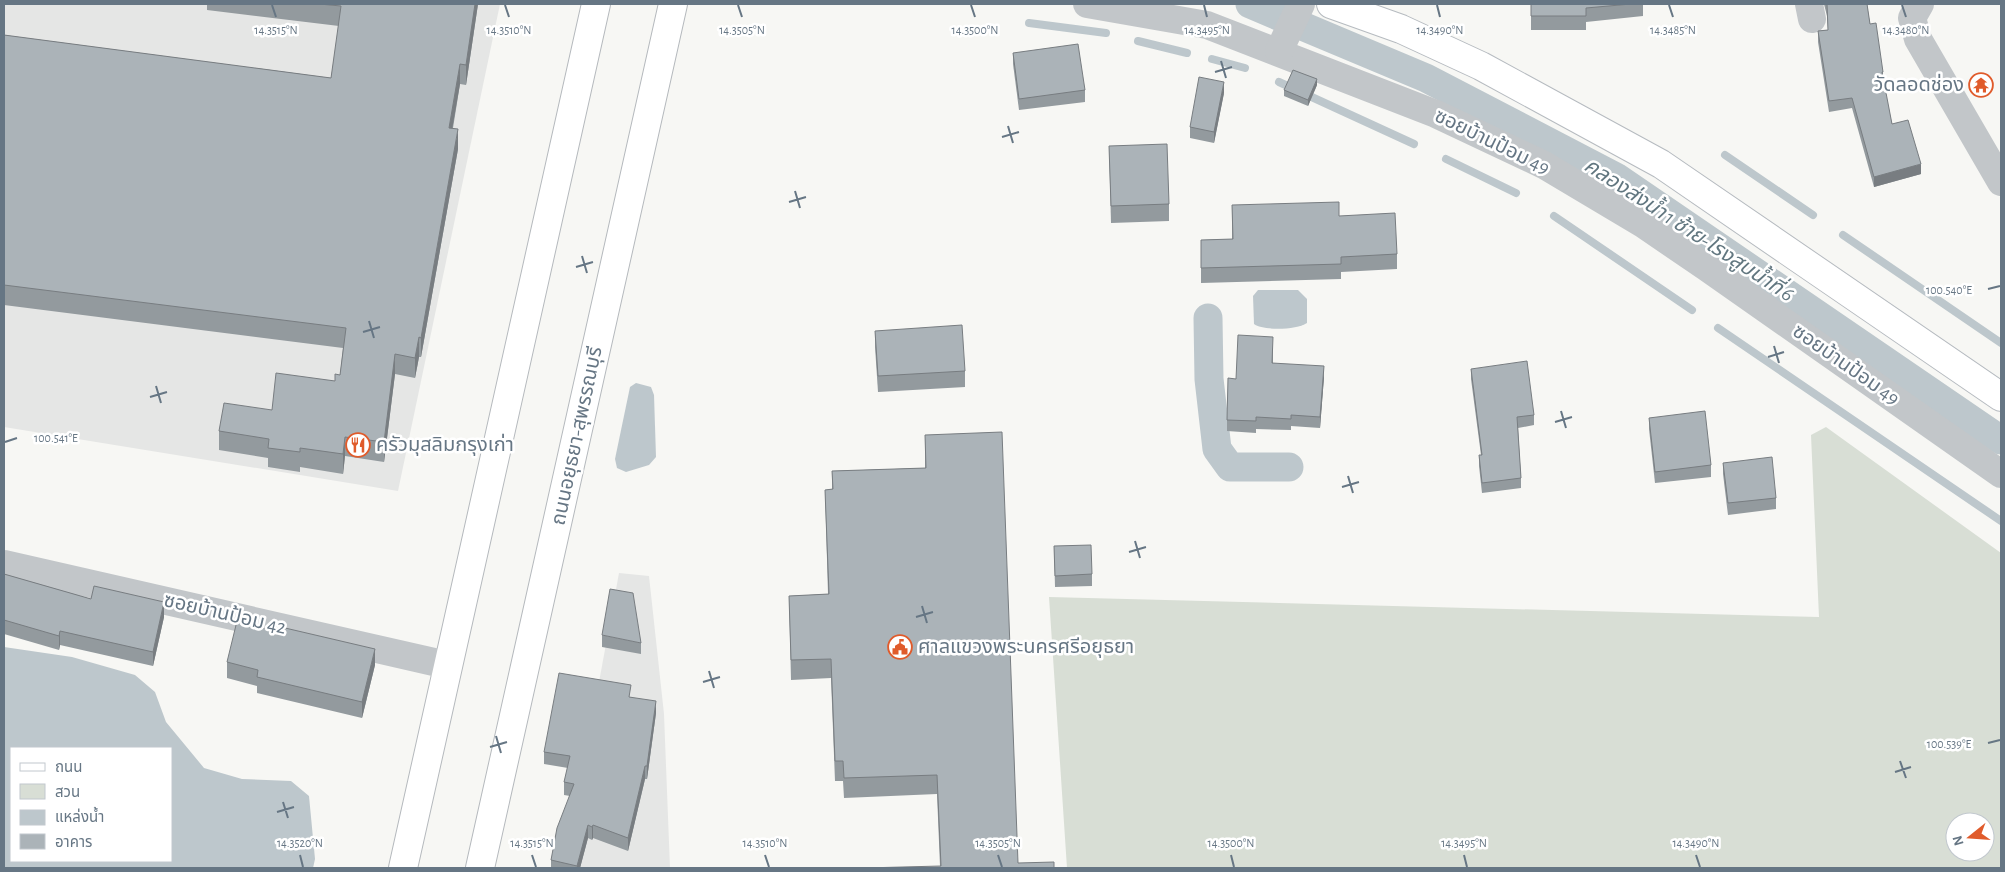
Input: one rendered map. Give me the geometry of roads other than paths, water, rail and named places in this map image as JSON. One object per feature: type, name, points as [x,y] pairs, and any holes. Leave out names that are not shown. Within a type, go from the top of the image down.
[{"type":"main road","points":[[403,868],[596,4]]},
{"type":"main road","name":"ถนนอยุธยา-สุพรรณบุรี","points":[[480,868],[673,4]]},
{"type":"main road","points":[[1331,4],[1401,29],[1481,66],[1661,164],[2001,397]]},
{"type":"street","name":"ซอยบ้านป้อม 49","points":[[1087,4],[1211,13],[1289,29],[1436,114],[1544,165],[1643,224],[2001,474]]},
{"type":"street","points":[[1920,4],[1912,18],[1918,39],[2001,182]]},
{"type":"street","name":"ซอยบ้านป้อม 42","points":[[4,564],[447,665]]},
{"type":"water","points":[[1258,290],[1298,290],[1307,299],[1307,323],[1296,327],[1280,329],[1265,328],[1254,324],[1253,296]]},
{"type":"water","points":[[636,383],[651,387],[654,395],[656,457],[649,465],[626,472],[617,468],[615,459],[630,387]]},
{"type":"water","points":[[4,647],[72,657],[135,675],[155,692],[166,722],[204,768],[242,779],[291,781],[309,796],[315,859],[313,868],[4,868]]},
{"type":"waterway","name":"คลองส่งน้ำ 1 ซ้าย-โรงสูบน้ำที่ 6","points":[[1250,4],[1426,78],[1616,177],[2001,440]]},
{"type":"waterway","points":[[1029,23],[1106,33]]},
{"type":"waterway","points":[[1138,41],[1187,53]]},
{"type":"waterway","points":[[1212,59],[1245,68]]},
{"type":"waterway","points":[[1279,82],[1414,144]]},
{"type":"waterway","points":[[1725,155],[1813,215]]},
{"type":"waterway","points":[[1446,159],[1516,193]]},
{"type":"waterway","points":[[1554,216],[1692,310]]},
{"type":"waterway","points":[[1843,235],[2001,343]]},
{"type":"waterway","points":[[1208,318],[1209,379],[1217,449],[1230,467],[1289,467]]},
{"type":"waterway","points":[[1718,328],[2001,521]]},
{"type":"place","name":"วัดลอดช่อง","points":[[1981,85]]},
{"type":"place","name":"ครัวมุสลิมกรุงเก่า","points":[[358,445]]},
{"type":"place","name":"ศาลแขวงพระนครศรีอยุธยา","points":[[900,647]]}]
